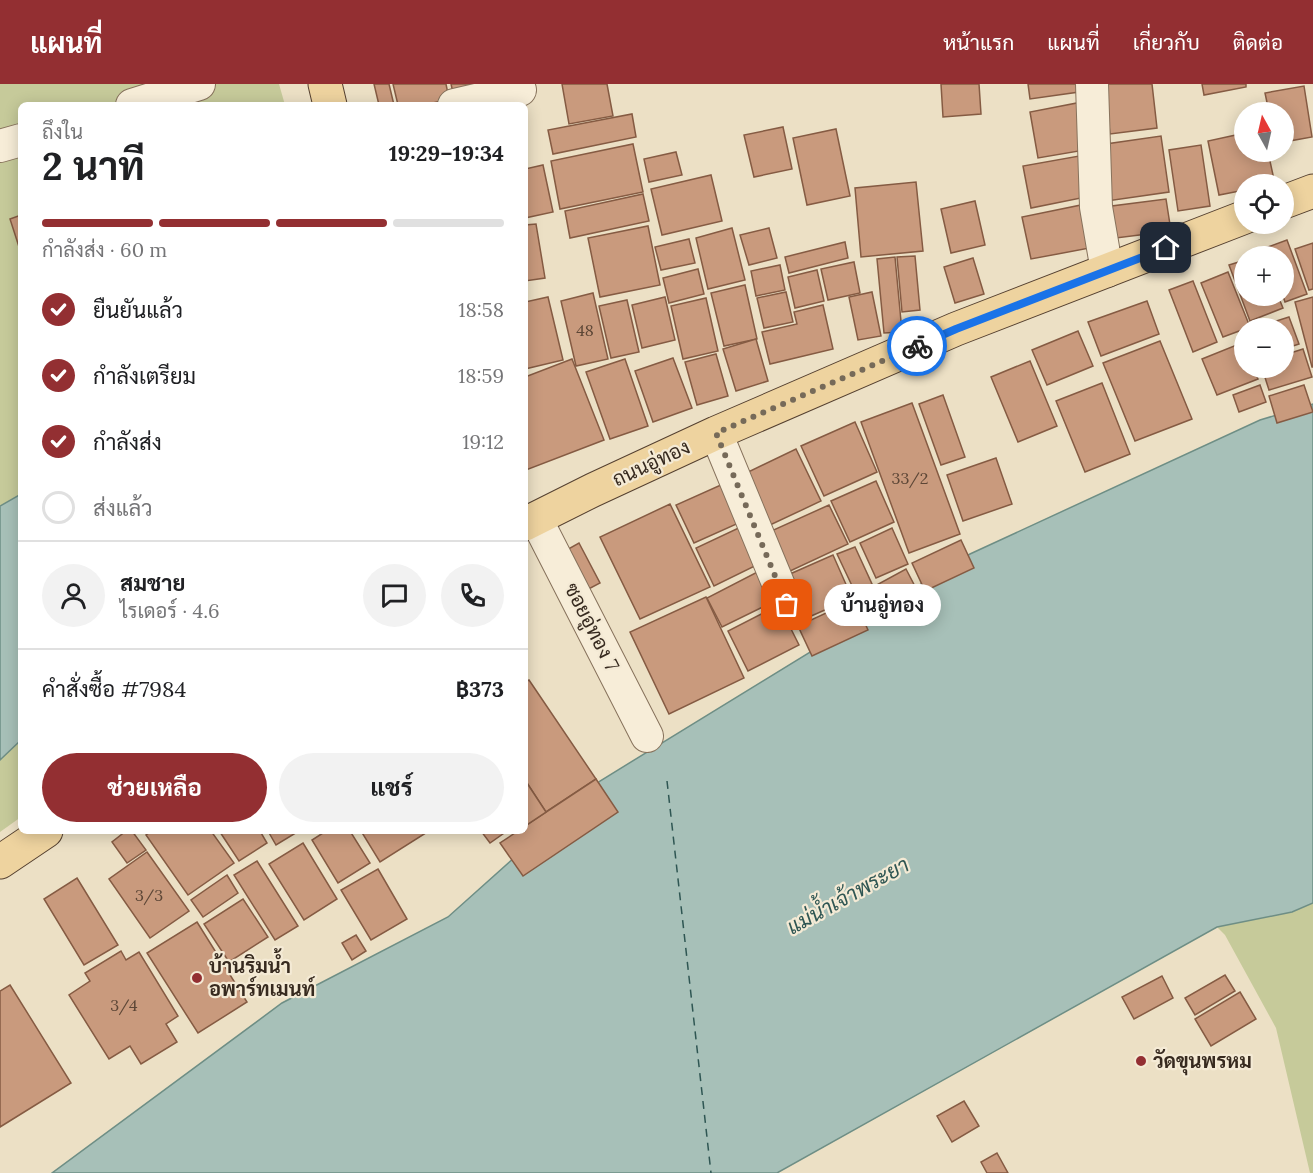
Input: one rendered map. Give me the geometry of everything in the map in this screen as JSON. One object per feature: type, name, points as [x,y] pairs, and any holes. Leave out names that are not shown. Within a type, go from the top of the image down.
[{"type":"main road","points":[[325,84],[329,102]]},
{"type":"main road","points":[[1294,198],[1313,191]]},
{"type":"main road","name":"ถนนอู่ทอง","points":[[531,521],[716,433],[956,329],[1234,221]]},
{"type":"main road","points":[[0,862],[42,834]]},
{"type":"street","points":[[142,102],[200,84]]},
{"type":"street","points":[[1092,84],[1096,207],[1107,271]]},
{"type":"street","points":[[467,102],[520,90]]},
{"type":"street","points":[[0,146],[18,141]]},
{"type":"street","points":[[716,433],[787,605]]},
{"type":"street","name":"ซอยอู่ทอง 7","points":[[531,521],[647,736]]},
{"type":"green space","points":[[0,84],[279,84],[284,102],[18,102],[18,819],[0,832]]},
{"type":"green space","points":[[1313,903],[1313,1173],[1310,1173],[1276,1028],[1225,935],[1217,927],[1292,912]]},
{"type":"water","name":"แม่น้ำเจ้าพระยา","points":[[1313,404],[1313,903],[1292,912],[1217,927],[777,1173],[52,1173],[282,1003],[448,917],[600,781],[970,554],[1260,420]]},
{"type":"water","points":[[18,496],[18,743],[0,760],[0,506]]},
{"type":"building","points":[[374,84],[389,84],[393,102],[378,102]]},
{"type":"building","points":[[393,84],[446,84],[449,99],[437,102],[397,102]]},
{"type":"building","points":[[451,84],[485,84],[454,97]]},
{"type":"building","points":[[562,84],[607,84],[613,116],[569,124]]},
{"type":"building","points":[[941,84],[979,84],[981,114],[943,117]]},
{"type":"building","points":[[1028,84],[1085,84],[1086,91],[1030,99]]},
{"type":"building","points":[[1104,84],[1152,84],[1157,128],[1110,134]]},
{"type":"building","points":[[1202,84],[1246,84],[1246,87],[1204,95]]},
{"type":"building","points":[[1304,86],[1312,137],[1294,140],[1294,102],[1267,102],[1265,93]]},
{"type":"building","points":[[1077,103],[1085,150],[1038,158],[1030,112]]},
{"type":"building","points":[[632,114],[636,137],[553,154],[548,130]]},
{"type":"building","points":[[783,127],[792,169],[754,177],[744,135]]},
{"type":"building","points":[[836,129],[850,196],[807,205],[793,138]]},
{"type":"building","points":[[1234,135],[1234,162],[1270,162],[1273,174],[1234,174],[1234,192],[1219,195],[1208,141]]},
{"type":"building","points":[[1161,136],[1169,192],[1107,201],[1099,145]]},
{"type":"building","points":[[633,144],[643,192],[560,209],[551,161]]},
{"type":"building","points":[[1201,145],[1210,206],[1178,211],[1169,150]]},
{"type":"building","points":[[676,152],[682,175],[649,182],[644,159]]},
{"type":"building","points":[[1079,156],[1086,197],[1031,208],[1023,166]]},
{"type":"building","points":[[543,165],[553,212],[528,217],[528,168]]},
{"type":"building","points":[[711,175],[722,221],[662,235],[651,189]]},
{"type":"building","points":[[916,182],[923,251],[861,257],[855,188]]},
{"type":"building","points":[[643,194],[649,221],[570,238],[565,211]]},
{"type":"building","points":[[1166,199],[1171,231],[1108,239],[1104,207]]},
{"type":"building","points":[[975,201],[985,245],[951,253],[941,209]]},
{"type":"building","points":[[1086,204],[1095,247],[1031,259],[1022,217]]},
{"type":"building","points":[[18,216],[18,244],[10,219]]},
{"type":"building","points":[[536,224],[545,278],[528,281],[528,225]]},
{"type":"building","points":[[648,226],[660,285],[600,297],[588,238]]},
{"type":"building","points":[[732,228],[745,280],[708,289],[696,238]]},
{"type":"building","points":[[769,228],[777,258],[749,265],[740,235]]},
{"type":"building","points":[[689,239],[695,263],[661,270],[655,247]]},
{"type":"building","points":[[1287,240],[1289,246],[1270,246]]},
{"type":"building","points":[[845,242],[848,258],[789,273],[785,257]]},
{"type":"building","points":[[1313,243],[1313,289],[1309,290],[1295,249]]},
{"type":"building","points":[[915,256],[920,310],[902,312],[897,257]]},
{"type":"building","points":[[895,257],[902,332],[884,333],[877,259]]},
{"type":"building","points":[[973,258],[984,294],[955,303],[944,267]]},
{"type":"building","points":[[1294,259],[1307,294],[1294,299]]},
{"type":"building","points":[[854,262],[860,293],[828,300],[821,269]]},
{"type":"building","points":[[1234,263],[1234,278],[1229,265]]},
{"type":"building","points":[[780,265],[785,290],[756,296],[751,271]]},
{"type":"building","points":[[698,269],[704,294],[669,303],[663,278]]},
{"type":"building","points":[[817,270],[824,301],[795,308],[788,277]]},
{"type":"building","points":[[1228,272],[1234,287],[1234,306],[1242,306],[1246,318],[1234,318],[1234,333],[1223,337],[1201,283]]},
{"type":"building","points":[[1193,281],[1217,342],[1193,352],[1169,290]]},
{"type":"building","points":[[745,285],[757,339],[724,346],[711,293]]},
{"type":"building","points":[[786,292],[793,322],[764,328],[757,298]]},
{"type":"building","points":[[872,292],[881,336],[858,340],[849,297]]},
{"type":"building","points":[[593,293],[608,359],[576,366],[561,301]]},
{"type":"building","points":[[548,297],[563,360],[528,368],[528,301]]},
{"type":"building","points":[[665,297],[675,340],[642,348],[632,305]]},
{"type":"building","points":[[1313,297],[1313,367],[1312,367],[1295,302]]},
{"type":"building","points":[[706,298],[718,351],[683,359],[671,306]]},
{"type":"building","points":[[627,300],[639,352],[611,358],[599,306]]},
{"type":"building","points":[[1147,301],[1159,334],[1101,356],[1088,322]]},
{"type":"building","points":[[823,305],[833,349],[770,364],[762,332],[797,324],[794,312]]},
{"type":"building","points":[[1244,306],[1282,306],[1283,308],[1258,318],[1249,318]]},
{"type":"building","points":[[1294,330],[1299,344],[1294,346]]},
{"type":"building","points":[[1078,331],[1093,366],[1047,385],[1032,350]]},
{"type":"building","points":[[756,339],[768,381],[736,391],[723,349]]},
{"type":"building","points":[[1160,341],[1192,419],[1135,441],[1103,363]]},
{"type":"building","points":[[1234,346],[1234,378],[1258,379],[1217,395],[1202,359]]},
{"type":"building","points":[[1303,349],[1312,377],[1269,390],[1265,378],[1294,378],[1294,352]]},
{"type":"building","points":[[716,354],[728,396],[697,405],[685,362]]},
{"type":"building","points":[[673,358],[692,408],[653,422],[635,371]]},
{"type":"building","points":[[572,359],[604,440],[528,469],[528,376]]},
{"type":"building","points":[[625,359],[648,426],[610,439],[586,372]]},
{"type":"building","points":[[1030,361],[1057,426],[1018,442],[991,377]]},
{"type":"building","points":[[1102,383],[1130,454],[1085,472],[1056,401]]},
{"type":"building","points":[[1260,385],[1266,402],[1239,412],[1233,395]]},
{"type":"building","points":[[1304,385],[1313,412],[1277,423],[1269,396]]},
{"type":"building","points":[[943,395],[965,457],[941,465],[919,404]]},
{"type":"building","points":[[912,403],[960,534],[909,553],[861,422]]},
{"type":"building","points":[[855,422],[877,472],[824,496],[801,446]]},
{"type":"building","points":[[796,449],[821,501],[770,525],[746,473]]},
{"type":"building","points":[[996,458],[1012,504],[963,521],[947,475]]},
{"type":"building","points":[[732,480],[750,518],[694,543],[676,505]]},
{"type":"building","points":[[876,481],[894,522],[850,542],[831,501]]},
{"type":"building","points":[[670,504],[710,587],[640,619],[600,537]]},
{"type":"building","points":[[829,505],[848,544],[788,572],[769,532]]},
{"type":"building","points":[[745,525],[763,562],[714,586],[696,548]]},
{"type":"building","points":[[892,528],[908,564],[876,578],[860,543]]},
{"type":"building","points":[[961,540],[974,568],[925,591],[912,563]]},
{"type":"building","points":[[579,543],[600,583],[583,592],[563,552]]},
{"type":"building","points":[[855,547],[872,584],[855,592],[837,554]]},
{"type":"building","points":[[833,555],[852,598],[809,617],[790,574]]},
{"type":"building","points":[[767,567],[783,597],[722,627],[707,598]]},
{"type":"building","points":[[906,569],[921,598],[875,623],[860,594]]},
{"type":"building","points":[[706,597],[744,678],[669,714],[630,632]]},
{"type":"building","points":[[854,600],[868,630],[812,656],[798,626]]},
{"type":"building","points":[[779,605],[799,645],[748,671],[728,631]]},
{"type":"building","points":[[528,680],[596,779],[546,812],[528,785]]},
{"type":"building","points":[[596,779],[618,812],[523,876],[500,843],[514,834],[528,834],[528,824]]},
{"type":"building","points":[[528,785],[546,812],[528,824]]},
{"type":"building","points":[[122,834],[134,834],[146,850],[127,863],[112,842]]},
{"type":"building","points":[[213,834],[234,863],[188,895],[146,835]]},
{"type":"building","points":[[221,834],[262,834],[267,843],[239,861]]},
{"type":"building","points":[[270,834],[294,834],[276,845]]},
{"type":"building","points":[[321,834],[352,834],[370,863],[338,883],[312,840]]},
{"type":"building","points":[[363,834],[424,834],[380,862]]},
{"type":"building","points":[[483,834],[503,834],[490,843]]},
{"type":"building","points":[[303,843],[337,899],[304,920],[269,864]]},
{"type":"building","points":[[147,852],[189,911],[150,938],[109,879]]},
{"type":"building","points":[[257,861],[298,926],[275,940],[234,875]]},
{"type":"building","points":[[378,869],[407,919],[371,940],[341,890]]},
{"type":"building","points":[[227,875],[238,893],[203,917],[191,900]]},
{"type":"building","points":[[77,878],[118,945],[84,965],[44,899]]},
{"type":"building","points":[[243,899],[268,937],[229,962],[204,924]]},
{"type":"building","name":"บ้านริมน้ำ อพาร์ทเมนท์","points":[[197,922],[247,1002],[198,1033],[147,953]]},
{"type":"building","points":[[356,935],[366,951],[352,960],[342,943]]},
{"type":"building","points":[[121,951],[126,960],[139,952],[178,1016],[166,1024],[177,1042],[141,1064],[130,1046],[109,1059],[69,995],[90,981],[85,973]]},
{"type":"building","points":[[1225,975],[1235,991],[1195,1015],[1185,998]]},
{"type":"building","points":[[1162,976],[1173,998],[1134,1019],[1122,997]]},
{"type":"building","points":[[10,985],[71,1083],[0,1127],[0,991]]},
{"type":"building","points":[[1240,992],[1256,1019],[1211,1046],[1195,1019]]},
{"type":"building","points":[[964,1101],[979,1126],[952,1142],[937,1116]]},
{"type":"building","points":[[997,1153],[1008,1173],[987,1173],[981,1162]]},
{"type":"ferry route","points":[[667,781],[711,1173]]},
{"type":"way so far","points":[[787,605],[716,433],[917,346]]},
{"type":"place","name":"บ้านอู่ทอง","points":[[787,605]]},
{"type":"place","name":"บ้านริมน้ำ อพาร์ทเมนท์","points":[[197,978]]},
{"type":"place","name":"วัดขุนพรหม","points":[[1141,1061]]},
{"type":"route","points":[[917,346],[1166,248]]}]
